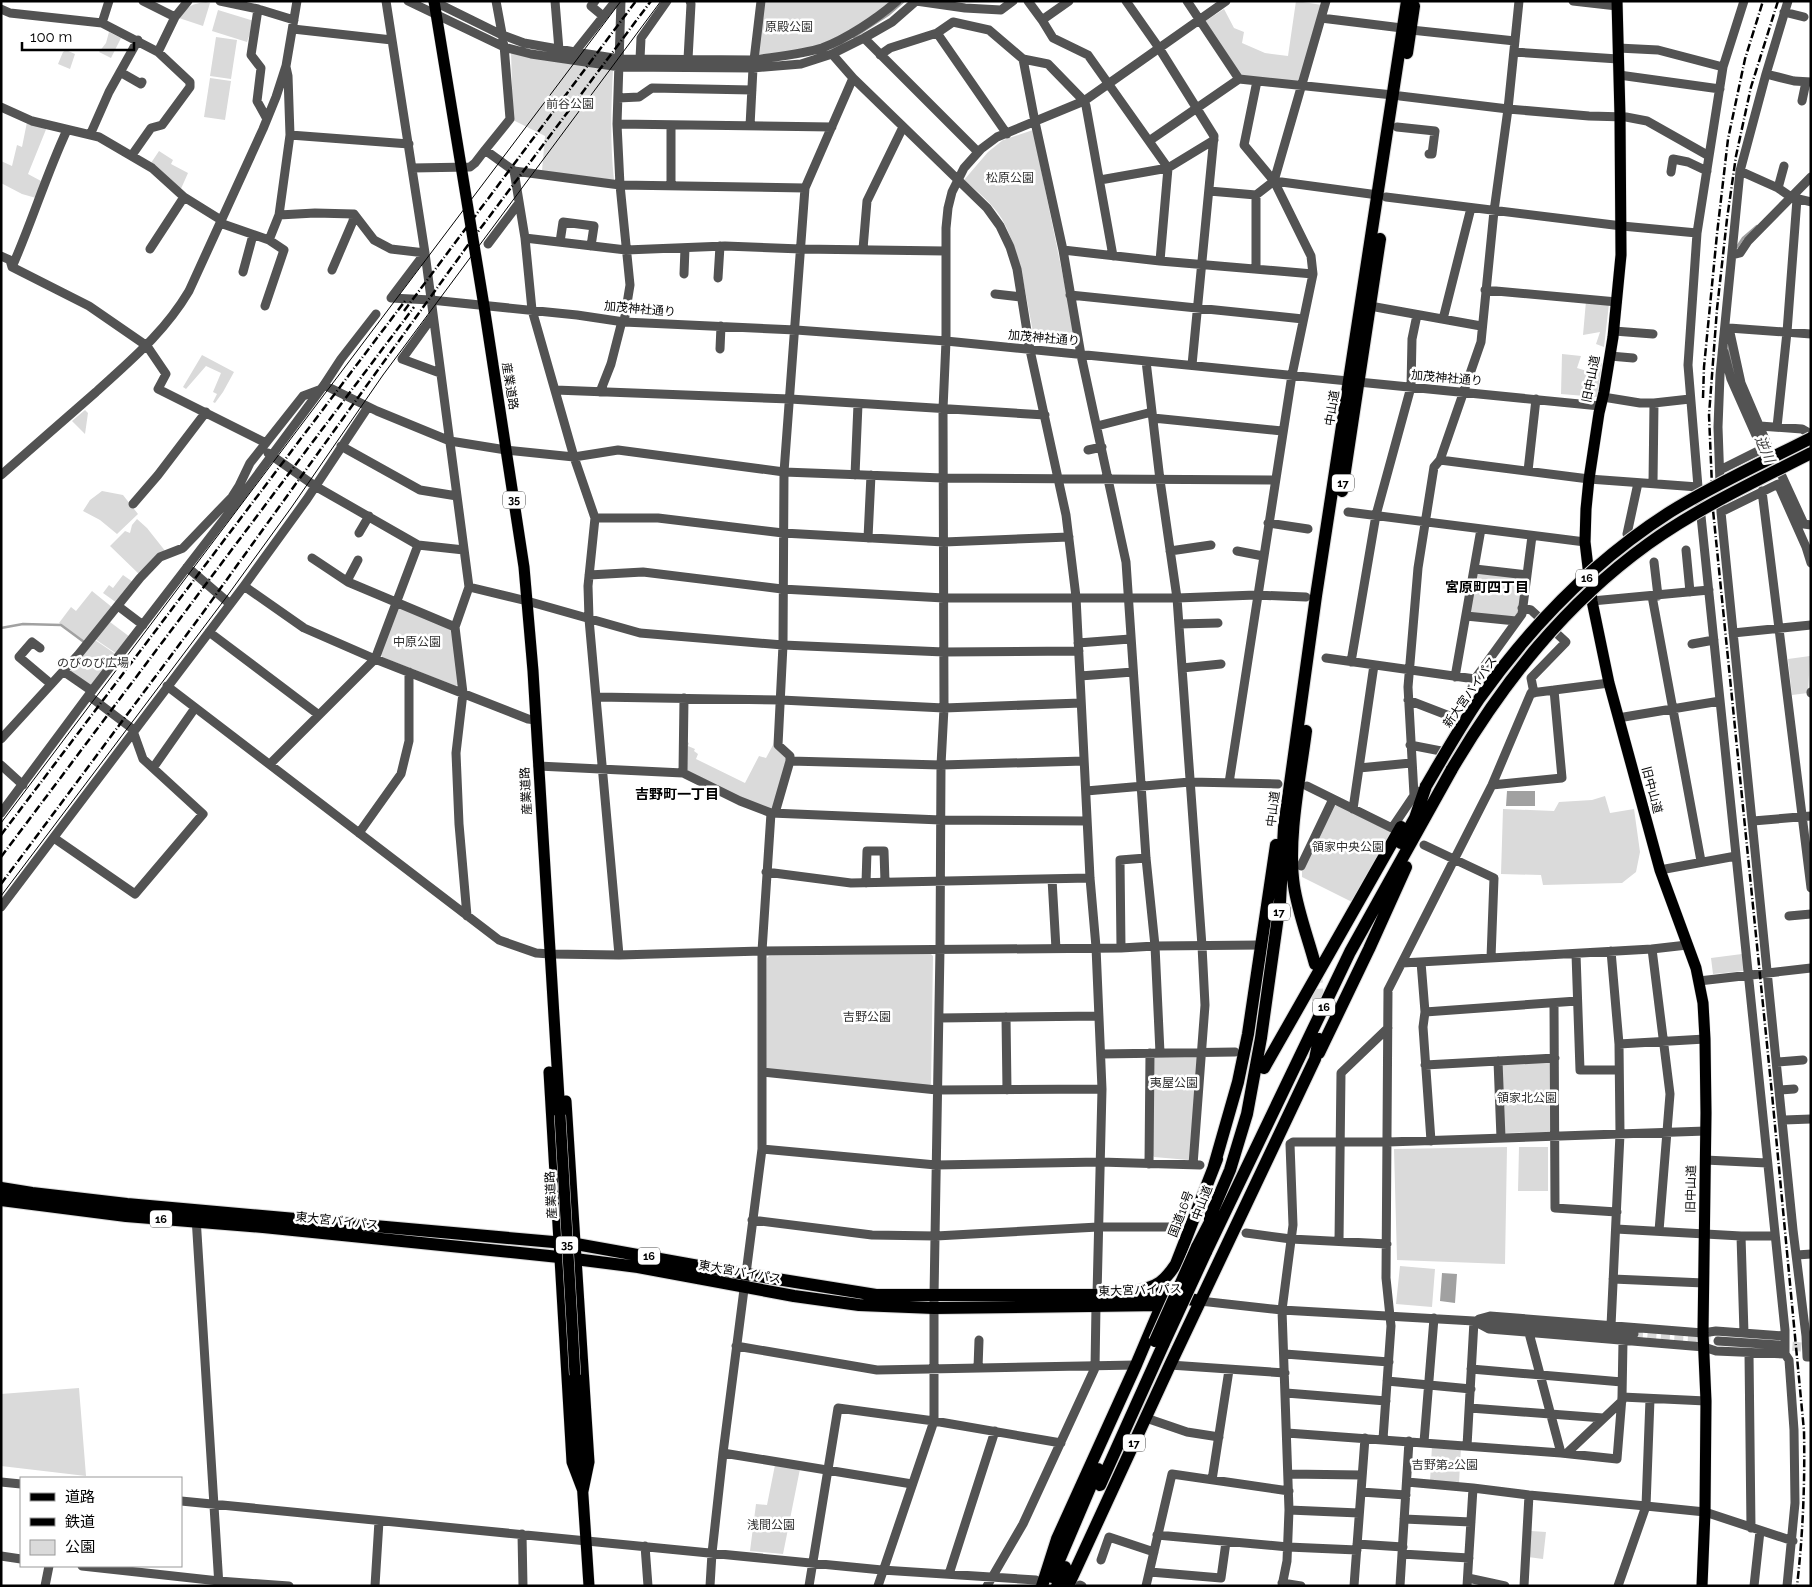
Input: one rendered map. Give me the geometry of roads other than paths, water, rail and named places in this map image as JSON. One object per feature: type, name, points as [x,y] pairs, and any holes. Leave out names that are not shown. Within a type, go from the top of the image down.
[{"type":"highway","name":"中山道","points":[[1048,1586],[1118,1424],[1160,1342],[1202,1249],[1210,1217],[1230,1170],[1247,1114],[1261,1038],[1280,902],[1284,827],[1397,96],[1406,29],[1407,1]]},
{"type":"highway","name":"中山道","points":[[1406,29],[1415,1]]},
{"type":"highway","name":"中山道","points":[[1315,964],[1294,886],[1293,835],[1354,381],[1370,306],[1382,196],[1397,127],[1397,96]]},
{"type":"highway","name":"新大宮バイパス","points":[[1264,1068],[1426,786],[1478,700],[1543,620],[1582,582],[1641,532],[1809,431]]},
{"type":"highway","name":"新大宮バイパス","points":[[1315,1059],[1334,1024],[1452,769],[1491,706],[1525,660],[1571,609],[1642,549],[1669,530],[1710,506],[1811,453]]},
{"type":"highway","points":[[1214,1166],[1240,1073],[1254,1000],[1284,789],[1300,695],[1304,688]]},
{"type":"highway","name":"16","points":[[1202,1249],[1350,952],[1452,769]]},
{"type":"highway","name":"16","points":[[1210,1222],[1345,950],[1415,818],[1426,786]]},
{"type":"highway","points":[[1315,1059],[1319,1039]]},
{"type":"highway","name":"16","points":[[1200,1300],[1315,1059]]},
{"type":"highway","name":"国道16号","points":[[1117,1296],[1152,1288],[1168,1277],[1176,1264],[1214,1166],[1240,1110]]},
{"type":"highway","name":"東大宮バイパス","points":[[1,1188],[196,1215],[934,1302],[1200,1300]]},
{"type":"highway","name":"東大宮バイパス","points":[[1,1200],[126,1216],[196,1215],[558,1242],[576,1244],[744,1281]]},
{"type":"highway","points":[[1176,1264],[1178,1277],[1184,1287],[1200,1300]]},
{"type":"highway","name":"東大宮バイパス","points":[[1096,1300],[1117,1296],[1164,1300]]},
{"type":"highway","points":[[1039,1583],[1164,1300]]},
{"type":"highway","name":"17","points":[[1068,1586],[1200,1300]]},
{"type":"highway","name":"17","points":[[1057,1586],[1160,1342]]},
{"type":"main road","name":"産業道路","points":[[434,2],[520,533],[527,601],[536,720],[588,1586]]},
{"type":"main road","name":"旧中山道","points":[[1617,4],[1622,226],[1614,332],[1589,479],[1585,542],[1592,601],[1608,682],[1660,870],[1699,980],[1702,1003],[1705,1039],[1706,1131],[1703,1333],[1706,1401],[1702,1586]]},
{"type":"main road","name":"35","points":[[553,1003],[547,1040],[558,1242],[572,1462],[583,1491]]},
{"type":"main road","name":"35","points":[[553,1003],[562,1038],[577,1259],[589,1462],[583,1491]]},
{"type":"street","points":[[102,23],[110,1]]},
{"type":"street","points":[[142,1],[175,17]]},
{"type":"street","points":[[158,52],[175,17],[188,1]]},
{"type":"street","points":[[220,1],[258,9],[293,24],[392,40]]},
{"type":"street","points":[[1,475],[146,346],[170,321],[185,298],[267,120],[286,66],[298,1]]},
{"type":"street","points":[[386,1],[425,253],[469,587],[455,627],[463,693],[456,753],[459,824],[467,916]]},
{"type":"street","points":[[408,1],[503,42],[539,55],[620,63],[753,64],[801,64],[832,54],[892,22],[916,1],[965,8],[1001,10],[1013,1]]},
{"type":"street","points":[[412,168],[470,167],[510,119],[503,42],[496,1]]},
{"type":"street","points":[[555,1],[559,50]]},
{"type":"street","points":[[595,1],[591,6],[603,16]]},
{"type":"street","points":[[576,52],[614,3],[621,1],[617,124],[620,185],[630,285],[623,322],[611,364],[600,392]]},
{"type":"street","points":[[640,58],[641,38],[667,1]]},
{"type":"street","points":[[688,59],[690,1]]},
{"type":"street","points":[[750,126],[753,64],[761,1]]},
{"type":"street","points":[[434,2],[503,42],[524,43],[576,52],[620,63],[640,58],[688,59],[753,64],[822,48],[858,29],[897,1]]},
{"type":"street","points":[[1028,1],[1053,38],[1088,55],[1168,168],[1160,261]]},
{"type":"street","points":[[1042,20],[1069,1]]},
{"type":"street","points":[[1126,1],[1159,48],[1214,136],[1192,365]]},
{"type":"street","points":[[1187,1],[1239,79]]},
{"type":"street","points":[[878,1586],[934,1421],[934,1302],[944,708],[943,409],[946,341],[945,251],[948,208],[952,192],[964,168],[978,152],[998,137],[1084,101],[1226,1]]},
{"type":"street","points":[[1209,191],[1256,195],[1274,181],[1326,1]]},
{"type":"street","points":[[1414,795],[1408,700],[1409,670],[1424,522],[1434,466],[1440,460],[1481,342],[1485,290],[1516,41],[1519,1]]},
{"type":"street","points":[[1573,1],[1617,4]]},
{"type":"street","points":[[1744,1],[1723,68],[1697,233],[1688,365],[1698,487],[1768,1163],[1784,1336],[1786,1354],[1789,1360],[1794,1430],[1795,1503],[1793,1541],[1787,1586]]},
{"type":"street","points":[[1788,1],[1740,170],[1720,375],[1720,470],[1721,512],[1797,1255],[1808,1337],[1807,1357],[1811,1357]]},
{"type":"street","points":[[1,9],[10,13],[102,23],[158,52],[190,82],[190,87],[162,125],[151,128],[132,155]]},
{"type":"street","points":[[258,9],[251,55],[261,68],[257,100],[267,120]]},
{"type":"street","points":[[1784,12],[1804,16]]},
{"type":"street","points":[[1321,18],[1516,41]]},
{"type":"street","points":[[880,54],[890,48],[937,33],[953,22],[989,30],[1023,59],[1048,64],[1084,101],[1113,256]]},
{"type":"street","points":[[937,33],[1007,134]]},
{"type":"street","points":[[864,38],[978,152]]},
{"type":"street","points":[[90,134],[108,92],[138,40]]},
{"type":"street","points":[[1514,52],[1618,54],[1658,50],[1723,68]]},
{"type":"street","points":[[832,54],[902,127],[987,208],[1000,226],[1010,248],[1016,269],[1030,350],[1066,515],[1076,597],[1102,1088],[1095,1365],[1023,1524],[987,1586]]},
{"type":"street","points":[[1023,59],[1063,250],[1081,355],[1126,562],[1146,858],[1155,946],[1160,1053]]},
{"type":"street","points":[[269,240],[280,215],[290,134],[286,66]]},
{"type":"street","points":[[120,72],[141,84],[142,82]]},
{"type":"street","points":[[1766,74],[1808,82],[1802,101]]},
{"type":"street","points":[[1619,75],[1720,89]]},
{"type":"street","points":[[710,1586],[723,1453],[762,1150],[762,951],[766,872],[773,813],[790,761],[790,756],[778,745],[783,645],[784,472],[805,188],[853,78]]},
{"type":"street","points":[[1149,142],[1239,79],[1508,109],[1589,116],[1620,116],[1647,121],[1709,156]]},
{"type":"street","points":[[1229,783],[1282,431],[1313,274],[1311,256],[1274,181],[1244,145],[1256,81]]},
{"type":"street","points":[[618,98],[639,97],[652,88],[752,90]]},
{"type":"street","points":[[1,107],[32,121],[100,137],[152,168],[184,197],[220,222],[269,240],[284,250],[265,306]]},
{"type":"street","points":[[617,124],[832,127]]},
{"type":"street","points":[[671,125],[671,186]]},
{"type":"street","points":[[863,249],[867,201],[902,127]]},
{"type":"street","points":[[1397,127],[1435,131],[1432,154],[1429,154]]},
{"type":"street","points":[[12,267],[54,158],[67,130]]},
{"type":"street","points":[[290,134],[408,144]]},
{"type":"street","points":[[1100,180],[1168,168],[1214,140]]},
{"type":"street","points":[[485,150],[514,171],[620,185],[805,188]]},
{"type":"street","points":[[1671,172],[1673,159],[1688,162],[1707,171]]},
{"type":"street","points":[[1777,427],[1787,332],[1788,194],[1784,166]]},
{"type":"street","points":[[1740,170],[1788,194],[1811,202]]},
{"type":"street","points":[[514,171],[532,310],[574,457],[595,518],[589,575],[589,618],[619,955]]},
{"type":"street","points":[[1732,255],[1740,252],[1788,194],[1811,177]]},
{"type":"street","points":[[1274,181],[1494,211],[1697,233]]},
{"type":"street","points":[[1256,195],[1256,269]]},
{"type":"street","points":[[150,249],[184,197]]},
{"type":"street","points":[[488,244],[519,203]]},
{"type":"street","points":[[1443,319],[1471,208]]},
{"type":"street","points":[[280,215],[315,213],[354,214]]},
{"type":"street","points":[[354,214],[374,240],[391,249],[425,253]]},
{"type":"street","points":[[332,270],[353,221],[354,214]]},
{"type":"street","points":[[560,242],[563,222],[594,226],[591,246]]},
{"type":"street","points":[[243,272],[254,235]]},
{"type":"street","points":[[524,238],[626,250],[720,246],[945,251]]},
{"type":"street","points":[[718,278],[720,246]]},
{"type":"street","points":[[685,248],[686,271]]},
{"type":"street","points":[[1063,250],[1160,261],[1313,274]]},
{"type":"street","name":"加茂神社通り","points":[[425,253],[391,298],[532,310],[623,322],[796,330],[946,341],[1536,399],[1640,403],[1690,399]]},
{"type":"street","points":[[1,256],[10,260],[12,267],[89,306],[146,346],[166,374],[158,389],[206,412],[263,445],[271,455],[315,486],[418,544],[464,550]]},
{"type":"street","points":[[1485,290],[1617,302]]},
{"type":"street","points":[[994,294],[1021,297]]},
{"type":"street","points":[[1070,295],[1304,318]]},
{"type":"street","points":[[1370,306],[1482,326]]},
{"type":"street","points":[[1,814],[376,314]]},
{"type":"street","points":[[1351,662],[1376,515],[1411,387],[1412,338],[1417,314]]},
{"type":"street","points":[[433,316],[402,359],[440,373]]},
{"type":"street","points":[[720,349],[721,326]]},
{"type":"street","points":[[1726,328],[1811,334]]},
{"type":"street","points":[[1726,328],[1741,383],[1767,444]]},
{"type":"street","points":[[1614,332],[1653,334]]},
{"type":"street","points":[[1720,470],[1762,449],[1731,379],[1723,346]]},
{"type":"street","points":[[1610,356],[1633,358]]},
{"type":"street","points":[[762,1150],[936,1165],[1100,1162],[1197,1165],[1201,1053],[1205,1005],[1202,946],[1178,598],[1160,480],[1146,362]]},
{"type":"street","points":[[1,739],[64,671],[140,578],[160,558],[183,548],[232,497],[250,463],[263,445],[303,396],[321,387],[450,441],[506,450],[574,457],[618,450],[784,472],[943,478],[1275,480]]},
{"type":"street","points":[[555,390],[790,399],[1045,415]]},
{"type":"street","points":[[1528,471],[1536,399]]},
{"type":"street","points":[[1653,483],[1654,403]]},
{"type":"street","points":[[855,474],[858,404]]},
{"type":"street","points":[[1,907],[244,586],[368,407]]},
{"type":"street","points":[[133,504],[206,412]]},
{"type":"street","points":[[1097,426],[1153,415],[1282,431]]},
{"type":"street","points":[[1760,426],[1809,431]]},
{"type":"street","points":[[342,446],[420,490],[457,496]]},
{"type":"street","points":[[1088,450],[1102,447]]},
{"type":"street","points":[[1440,460],[1589,479],[1698,487]]},
{"type":"street","points":[[868,538],[871,475]]},
{"type":"street","points":[[1782,476],[1804,524],[1811,525]]},
{"type":"street","points":[[1627,534],[1638,483]]},
{"type":"street","points":[[1721,512],[1778,484],[1806,547],[1811,563]]},
{"type":"street","points":[[1762,491],[1779,628],[1806,816],[1811,888]]},
{"type":"street","points":[[1348,512],[1585,542]]},
{"type":"street","points":[[359,532],[368,516]]},
{"type":"street","points":[[595,518],[658,518],[783,533],[944,542],[1069,537]]},
{"type":"street","points":[[1268,523],[1308,529]]},
{"type":"street","points":[[1455,677],[1481,529]]},
{"type":"street","points":[[1475,679],[1522,614],[1532,536]]},
{"type":"street","points":[[270,764],[375,659],[418,544]]},
{"type":"street","points":[[1170,550],[1211,545]]},
{"type":"street","points":[[1686,550],[1690,592]]},
{"type":"street","points":[[1237,551],[1263,556]]},
{"type":"street","points":[[312,558],[347,581],[455,627]]},
{"type":"street","points":[[347,581],[358,560]]},
{"type":"street","points":[[1654,562],[1655,596],[1672,708],[1701,861]]},
{"type":"street","points":[[187,567],[230,604]]},
{"type":"street","points":[[1475,569],[1527,575]]},
{"type":"street","points":[[589,575],[642,572],[782,589],[944,598],[1178,598],[1256,595],[1306,597]]},
{"type":"street","points":[[244,586],[304,628],[375,659],[528,719],[536,720]]},
{"type":"street","points":[[469,587],[527,601],[640,633],[783,645],[944,652],[1078,647],[1130,638]]},
{"type":"street","points":[[1592,601],[1709,590]]},
{"type":"street","points":[[118,606],[143,625]]},
{"type":"street","points":[[1522,608],[1531,610],[1566,642],[1531,678],[1534,693]]},
{"type":"street","points":[[1466,616],[1516,621]]},
{"type":"street","points":[[1179,624],[1218,623]]},
{"type":"street","points":[[1733,633],[1811,625]]},
{"type":"street","points":[[209,632],[319,715]]},
{"type":"street","points":[[1692,644],[1714,640]]},
{"type":"street","points":[[40,648],[32,642],[19,657],[51,684]]},
{"type":"street","points":[[1306,786],[1392,828],[1485,682],[1326,658]]},
{"type":"street","points":[[1182,668],[1221,664]]},
{"type":"street","points":[[1353,809],[1374,666]]},
{"type":"street","points":[[54,838],[135,894],[203,814],[143,759],[134,730],[64,671]]},
{"type":"street","points":[[359,833],[401,774],[409,741],[409,672]]},
{"type":"street","points":[[1080,676],[1133,672]]},
{"type":"street","points":[[1383,1439],[1389,1362],[1390,1315],[1386,1278],[1388,990],[1492,785],[1531,693],[1608,682]]},
{"type":"street","points":[[167,686],[499,940],[536,953],[619,955],[762,951],[1056,949],[1262,945]]},
{"type":"street","points":[[1492,785],[1562,778],[1554,690]]},
{"type":"street","points":[[596,697],[780,700],[944,708],[1081,703]]},
{"type":"street","points":[[683,773],[684,698]]},
{"type":"street","points":[[1408,700],[1460,720]]},
{"type":"street","points":[[1618,718],[1720,701]]},
{"type":"street","points":[[153,768],[195,708]]},
{"type":"street","points":[[1410,745],[1441,751]]},
{"type":"street","points":[[790,761],[942,765],[1084,761]]},
{"type":"street","points":[[1359,768],[1411,763]]},
{"type":"street","points":[[1,765],[23,785]]},
{"type":"street","points":[[538,766],[683,773],[740,800],[773,813],[941,820],[1087,821]]},
{"type":"street","points":[[1086,791],[1190,782],[1278,784]]},
{"type":"street","points":[[1301,866],[1333,799]]},
{"type":"street","points":[[1753,821],[1806,816]]},
{"type":"street","points":[[1424,845],[1494,878],[1491,958]]},
{"type":"street","points":[[866,883],[867,851],[884,851],[885,882]]},
{"type":"street","points":[[1660,870],[1736,856]]},
{"type":"street","points":[[1121,948],[1120,860],[1146,858]]},
{"type":"street","points":[[766,872],[851,883],[1090,878]]},
{"type":"street","points":[[1052,879],[1056,949]]},
{"type":"street","points":[[1789,916],[1811,914]]},
{"type":"street","points":[[1402,962],[1611,952],[1688,945]]},
{"type":"street","points":[[1652,949],[1670,1094],[1659,1231]]},
{"type":"street","points":[[1611,952],[1618,1044],[1620,1134],[1611,1326]]},
{"type":"street","points":[[1576,954],[1580,1070],[1618,1070]]},
{"type":"street","points":[[1421,962],[1430,1141]]},
{"type":"street","points":[[1699,980],[1811,968]]},
{"type":"street","points":[[1425,1012],[1577,1001]]},
{"type":"street","points":[[1554,1003],[1555,1208],[1617,1212]]},
{"type":"street","points":[[939,1018],[1099,1016]]},
{"type":"street","points":[[1006,1017],[1007,1090]]},
{"type":"street","points":[[1338,1241],[1341,1073],[1388,1028]]},
{"type":"street","points":[[1618,1044],[1705,1039]]},
{"type":"street","points":[[1101,1054],[1235,1052]]},
{"type":"street","points":[[1149,1164],[1150,1053]]},
{"type":"street","points":[[1425,1066],[1555,1058]]},
{"type":"street","points":[[1777,1062],[1803,1060]]},
{"type":"street","points":[[1498,1061],[1501,1138]]},
{"type":"street","points":[[762,1072],[937,1090],[1102,1088]]},
{"type":"street","points":[[1780,1090],[1794,1089]]},
{"type":"street","points":[[1784,1120],[1811,1119]]},
{"type":"street","points":[[1301,1586],[1282,1584],[1288,1561],[1289,1510],[1282,1310],[1292,1239],[1293,1205],[1290,1144],[1293,1142],[1430,1141],[1706,1131]]},
{"type":"street","points":[[1705,1160],[1768,1163]]},
{"type":"street","points":[[196,1215],[219,1584]]},
{"type":"street","points":[[752,1220],[872,1235],[936,1236],[1098,1227],[1176,1227]]},
{"type":"street","points":[[1616,1229],[1775,1236]]},
{"type":"street","points":[[1246,1233],[1292,1239],[1387,1244]]},
{"type":"street","points":[[1741,1236],[1744,1333]]},
{"type":"street","points":[[1797,1255],[1811,1254]]},
{"type":"street","points":[[1613,1279],[1704,1283]]},
{"type":"street","points":[[1200,1300],[1282,1310],[1390,1315],[1634,1334]]},
{"type":"street","points":[[1474,1321],[1490,1316],[1703,1333],[1716,1331],[1784,1336]]},
{"type":"street","points":[[1424,1442],[1434,1318]]},
{"type":"street","points":[[1474,1321],[1489,1329],[1704,1347],[1716,1351],[1786,1354]]},
{"type":"street","points":[[1467,1446],[1474,1321]]},
{"type":"street","points":[[1660,1344],[1661,1330]]},
{"type":"street","points":[[1529,1333],[1550,1414],[1564,1453]]},
{"type":"street","points":[[978,1368],[979,1340]]},
{"type":"street","points":[[1287,1433],[1564,1453],[1617,1459],[1622,1399],[1623,1340]]},
{"type":"street","points":[[1718,1341],[1779,1346]]},
{"type":"street","points":[[736,1346],[877,1370],[1136,1365]]},
{"type":"street","points":[[1749,1353],[1756,1530],[1754,1586]]},
{"type":"street","points":[[1285,1354],[1389,1362]]},
{"type":"street","points":[[1170,1365],[1285,1373]]},
{"type":"street","points":[[1472,1369],[1622,1382]]},
{"type":"street","points":[[1212,1480],[1228,1370]]},
{"type":"street","points":[[1387,1381],[1471,1389]]},
{"type":"street","points":[[1286,1392],[1386,1401]]},
{"type":"street","points":[[1564,1453],[1622,1399],[1706,1401]]},
{"type":"street","points":[[1618,1586],[1646,1506],[1650,1399]]},
{"type":"street","points":[[809,1586],[838,1408],[934,1421],[1061,1443]]},
{"type":"street","points":[[1470,1408],[1603,1418]]},
{"type":"street","points":[[1146,1418],[1187,1432],[1218,1437]]},
{"type":"street","points":[[950,1574],[995,1431]]},
{"type":"street","points":[[1354,1586],[1365,1438]]},
{"type":"street","points":[[1400,1586],[1409,1441]]},
{"type":"street","points":[[723,1453],[912,1484]]},
{"type":"street","points":[[1146,1586],[1172,1474],[1289,1490]]},
{"type":"street","points":[[1288,1474],[1362,1475]]},
{"type":"street","points":[[1,1482],[20,1484]]},
{"type":"street","points":[[1406,1482],[1705,1512],[1793,1541]]},
{"type":"street","points":[[1473,1488],[1467,1582],[1505,1586]]},
{"type":"street","points":[[1361,1492],[1406,1495]]},
{"type":"street","points":[[1524,1586],[1529,1495]]},
{"type":"street","points":[[182,1501],[882,1570],[992,1577],[1039,1583]]},
{"type":"street","points":[[1289,1510],[1359,1513]]},
{"type":"street","points":[[1404,1519],[1471,1522]]},
{"type":"street","points":[[375,1586],[379,1521]]},
{"type":"street","points":[[522,1534],[523,1586]]},
{"type":"street","points":[[1157,1535],[1288,1547],[1357,1547],[1469,1558]]},
{"type":"street","points":[[1101,1560],[1109,1537],[1154,1552]]},
{"type":"street","points":[[1150,1572],[1221,1578],[1226,1542]]},
{"type":"street","points":[[646,1546],[648,1586]]},
{"type":"street","points":[[1,1556],[20,1558]]},
{"type":"street","points":[[45,1586],[48,1567]]},
{"type":"street","points":[[90,1567],[219,1584],[289,1586]]},
{"type":"waterway","points":[[854,37],[888,15],[904,1]]},
{"type":"waterway","name":"逆川","points":[[1737,247],[1743,238],[1757,226]]},
{"type":"waterway","name":"逆川","points":[[1728,344],[1738,386]]},
{"type":"waterway","points":[[1,628],[23,624],[61,625],[84,642]]},
{"type":"tunnel","points":[[1316,971],[1319,1018]]},
{"type":"tunnel","points":[[1634,1334],[1718,1341]]},
{"type":"tunnel","points":[[1779,1345],[1811,1348]]},
{"type":"tram line","points":[[1,823],[621,1]]},
{"type":"tram line","points":[[1,896],[225,599],[383,375],[661,1]]},
{"type":"railway","points":[[404,311],[636,1]]},
{"type":"railway","points":[[1,884],[202,614],[468,245],[651,1]]},
{"type":"railway","points":[[1703,398],[1704,367],[1728,139],[1745,59],[1763,1]]},
{"type":"railway","points":[[1778,1],[1751,87],[1736,156],[1717,309],[1709,415],[1713,510],[1804,1431],[1803,1508],[1797,1586]]},
{"type":"railway","points":[[1,835],[405,301]]},
{"type":"railway","points":[[1,857],[414,307]]},
{"type":"district","name":"宮原町四丁目","points":[[1487,587]]},
{"type":"district","name":"吉野町一丁目","points":[[677,794]]},
{"type":"park label","name":"原殿公園","points":[[789,27]]},
{"type":"park label","name":"前谷公園","points":[[570,104]]},
{"type":"park label","name":"松原公園","points":[[1010,178]]},
{"type":"park label","name":"中原公園","points":[[417,642]]},
{"type":"park label","name":"のびのび広場","points":[[93,663]]},
{"type":"park label","name":"領家中央公園","points":[[1348,847]]},
{"type":"park label","name":"吉野公園","points":[[867,1017]]},
{"type":"park label","name":"夷屋公園","points":[[1174,1083]]},
{"type":"park label","name":"領家北公園","points":[[1527,1098]]},
{"type":"park label","name":"吉野第2公園","points":[[1445,1465]]},
{"type":"park label","name":"浅間公園","points":[[771,1525]]}]
